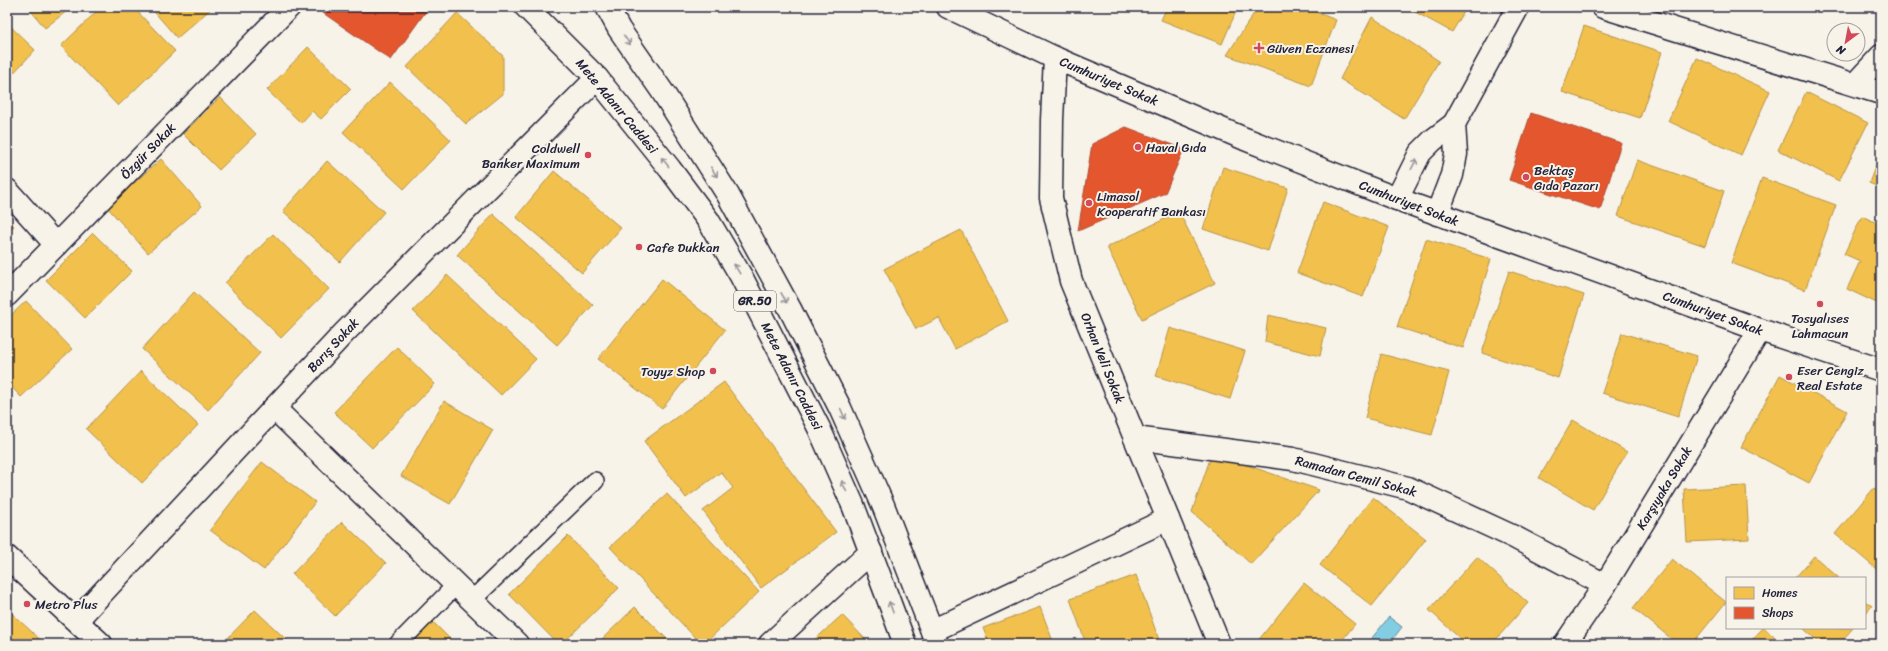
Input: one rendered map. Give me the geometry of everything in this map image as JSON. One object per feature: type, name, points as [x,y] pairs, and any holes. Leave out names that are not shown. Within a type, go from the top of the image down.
[{"type":"street","name":"Özgür Sokak","points":[[7,295],[289,7]]},
{"type":"street","name":"Mete Adanır Caddesi","points":[[526,7],[597,78],[708,220],[741,276],[819,428],[853,505],[905,644]]},
{"type":"street","name":"GR.50","points":[[607,7],[619,29],[662,91],[728,195],[790,310],[840,408],[883,505],[934,638]]},
{"type":"street","name":"Cumhuriyet Sokak","points":[[948,7],[1055,58],[1245,139],[1397,199],[1760,330],[1881,370]]},
{"type":"street","points":[[1397,199],[1420,153],[1433,140],[1454,124],[1518,7]]},
{"type":"street","points":[[1602,7],[1881,93]]},
{"type":"street","points":[[1855,84],[1881,56]]},
{"type":"street","name":"Orhan Veli Sokak","points":[[1055,58],[1052,120],[1051,198],[1071,281],[1219,644]]},
{"type":"street","name":"Barış Sokak","points":[[77,620],[344,333],[597,78]]},
{"type":"street","points":[[1437,214],[1452,174],[1456,154],[1454,124]]},
{"type":"street","points":[[7,190],[56,245]]},
{"type":"street","name":"Karşıyaka Sokak","points":[[1565,644],[1605,585],[1760,330]]},
{"type":"street","points":[[274,408],[517,644]]},
{"type":"street","name":"Ramadan Cemil Sokak","points":[[1135,438],[1293,459],[1408,488],[1514,537],[1605,585]]},
{"type":"street","points":[[934,638],[1168,518]]},
{"type":"street","points":[[770,644],[871,552]]},
{"type":"street","points":[[7,557],[77,620],[101,644]]},
{"type":"lane","points":[[472,600],[595,481]]},
{"type":"lane","points":[[398,644],[456,584]]},
{"type":"water","points":[[1389,617],[1402,627],[1389,644],[1367,644]]},
{"type":"building: Homes","points":[[28,7],[72,7],[45,28]]},
{"type":"building: Homes","points":[[101,7],[133,7],[175,51],[118,106],[61,46]]},
{"type":"building: Homes","points":[[150,7],[213,7],[177,38]]},
{"type":"building: Homes","points":[[1167,7],[1238,7],[1222,44],[1161,20]]},
{"type":"building: Homes","points":[[1258,7],[1303,7],[1336,20],[1311,86],[1227,55]]},
{"type":"building: Homes","points":[[1406,7],[1467,7],[1452,32]]},
{"type":"building: Homes","points":[[457,13],[503,56],[503,94],[466,124],[407,67]]},
{"type":"building: Homes","points":[[1372,17],[1439,61],[1404,119],[1340,79]]},
{"type":"building: Homes","points":[[7,23],[35,50],[7,80]]},
{"type":"building: Homes","points":[[1584,26],[1662,52],[1640,118],[1562,92]]},
{"type":"building: Homes","points":[[308,47],[351,89],[321,119],[312,111],[301,123],[267,90]]},
{"type":"building: Homes","points":[[1697,58],[1770,91],[1741,155],[1668,121]]},
{"type":"building: Homes","points":[[390,82],[451,140],[404,189],[343,132]]},
{"type":"building: Homes","points":[[1806,92],[1868,123],[1839,181],[1778,150]]},
{"type":"building: Homes","points":[[220,97],[256,134],[219,170],[183,134]]},
{"type":"building: Homes","points":[[1881,151],[1881,188],[1869,183]]},
{"type":"building: Homes","points":[[161,159],[202,206],[148,253],[107,207]]},
{"type":"building: Homes","points":[[1637,160],[1724,191],[1705,246],[1618,216]]},
{"type":"building: Homes","points":[[327,161],[384,212],[340,262],[283,211]]},
{"type":"building: Homes","points":[[1223,167],[1288,188],[1268,251],[1203,229]]},
{"type":"building: Homes","points":[[554,171],[621,228],[582,273],[516,217]]},
{"type":"building: Homes","points":[[1762,178],[1836,205],[1805,290],[1731,263]]},
{"type":"building: Homes","points":[[1323,202],[1389,227],[1363,297],[1297,273]]},
{"type":"building: Homes","points":[[1179,212],[1215,283],[1142,319],[1107,247]]},
{"type":"building: Homes","points":[[493,214],[593,305],[557,345],[457,255]]},
{"type":"building: Homes","points":[[1862,216],[1881,225],[1881,305],[1847,289],[1860,261],[1844,254]]},
{"type":"building: Homes","points":[[7,219],[14,226],[7,233]]},
{"type":"building: Homes","points":[[961,230],[1008,321],[955,349],[939,318],[916,329],[884,269]]},
{"type":"building: Homes","points":[[93,233],[132,271],[85,318],[46,280]]},
{"type":"building: Homes","points":[[273,234],[329,289],[281,338],[225,283]]},
{"type":"building: Homes","points":[[1426,239],[1491,259],[1463,348],[1397,327]]},
{"type":"building: Homes","points":[[1509,271],[1584,295],[1558,378],[1482,353]]},
{"type":"building: Homes","points":[[447,275],[536,359],[501,395],[413,311]]},
{"type":"building: Homes","points":[[662,279],[725,330],[662,409],[598,359]]},
{"type":"building: Homes","points":[[194,292],[260,353],[208,410],[142,349]]},
{"type":"building: Homes","points":[[26,301],[72,349],[21,397],[7,382],[7,319]]},
{"type":"building: Homes","points":[[1268,315],[1326,328],[1320,356],[1265,342]]},
{"type":"building: Homes","points":[[1170,328],[1245,351],[1230,399],[1156,376]]},
{"type":"building: Homes","points":[[1622,333],[1697,356],[1678,417],[1602,393]]},
{"type":"building: Homes","points":[[397,347],[435,384],[372,448],[334,412]]},
{"type":"building: Homes","points":[[1381,354],[1449,372],[1432,435],[1365,418]]},
{"type":"building: Homes","points":[[141,371],[198,425],[142,483],[86,429]]},
{"type":"building: Homes","points":[[1780,375],[1847,411],[1809,483],[1741,447]]},
{"type":"building: Homes","points":[[724,382],[836,532],[761,588],[703,511],[733,488],[721,472],[686,498],[644,441]]},
{"type":"building: Homes","points":[[444,401],[493,430],[450,504],[401,476]]},
{"type":"building: Homes","points":[[1573,420],[1627,452],[1593,510],[1539,478]]},
{"type":"building: Homes","points":[[1212,453],[1319,490],[1251,564],[1192,512]]},
{"type":"building: Homes","points":[[262,462],[315,502],[264,570],[210,530]]},
{"type":"building: Homes","points":[[1746,486],[1749,539],[1687,542],[1684,489]]},
{"type":"building: Homes","points":[[1874,488],[1881,494],[1881,573],[1835,534]]},
{"type":"building: Homes","points":[[667,494],[759,592],[704,644],[701,644],[610,547]]},
{"type":"building: Homes","points":[[1373,497],[1426,539],[1372,606],[1320,565]]},
{"type":"building: Homes","points":[[342,522],[386,563],[335,616],[292,574]]},
{"type":"building: Homes","points":[[568,536],[619,588],[562,644],[558,644],[509,594]]},
{"type":"building: Homes","points":[[1814,556],[1838,577],[1796,577]]},
{"type":"building: Homes","points":[[1477,557],[1528,603],[1492,644],[1466,644],[1429,610]]},
{"type":"building: Homes","points":[[1672,559],[1726,602],[1692,644],[1678,644],[1633,608]]},
{"type":"building: Homes","points":[[1136,575],[1159,640],[1148,644],[1086,644],[1070,599]]},
{"type":"building: Homes","points":[[1304,583],[1355,624],[1339,644],[1260,644],[1257,642]]},
{"type":"building: Homes","points":[[1866,602],[1872,606],[1866,613]]},
{"type":"building: Homes","points":[[635,607],[672,644],[597,644]]},
{"type":"building: Homes","points":[[1040,607],[1054,644],[989,644],[983,628]]},
{"type":"building: Homes","points":[[7,609],[45,644],[7,644]]},
{"type":"building: Homes","points":[[255,610],[291,644],[222,644]]},
{"type":"building: Homes","points":[[842,615],[865,639],[859,644],[810,644]]},
{"type":"building: Homes","points":[[433,622],[455,644],[410,644]]},
{"type":"building: Homes","points":[[1762,629],[1765,629],[1782,644],[1748,644]]},
{"type":"building: Homes","points":[[1804,629],[1852,629],[1839,644],[1821,644]]},
{"type":"building: Shops","points":[[327,7],[429,7],[391,60],[323,13]]},
{"type":"building: Shops","points":[[1531,113],[1621,143],[1600,210],[1509,180]]},
{"type":"building: Shops","points":[[1126,127],[1184,149],[1165,193],[1078,231],[1092,144]]},
{"type":"place","name":"Güven Eczanesi","points":[[1259,48]]},
{"type":"place","name":"Haval Gıda","points":[[1138,147]]},
{"type":"place","name":"Coldwell Banker Maximum","points":[[588,155]]},
{"type":"place","name":"Bektaş Gıda Pazarı","points":[[1526,177]]},
{"type":"place","name":"Limasol Kooperatif Bankası","points":[[1089,203]]},
{"type":"place","name":"Cafe Dukkan","points":[[639,247]]},
{"type":"place","name":"Tosyalıses Lahmacun","points":[[1820,304]]},
{"type":"place","name":"Toyyz Shop","points":[[713,371]]},
{"type":"place","name":"Eser Cengiz Real Estate","points":[[1789,377]]},
{"type":"place","name":"Metro Plus","points":[[27,604]]}]
